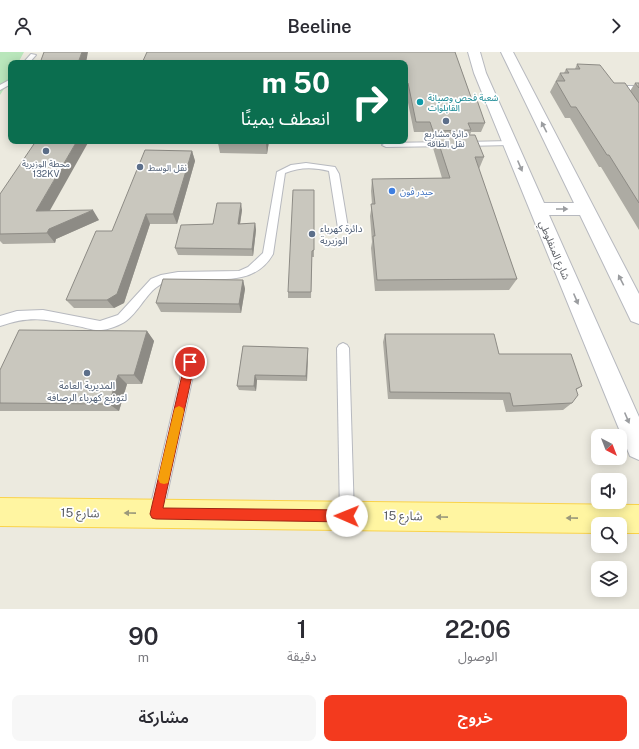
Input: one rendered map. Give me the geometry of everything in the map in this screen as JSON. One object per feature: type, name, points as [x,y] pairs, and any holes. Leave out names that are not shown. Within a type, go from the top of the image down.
[{"type":"main road","name":"شارع 15","points":[[0,512],[639,519]]},
{"type":"street","name":"شارع المنفلوطي","points":[[474,52],[480,72],[639,447]]},
{"type":"street","points":[[507,52],[639,315]]},
{"type":"street","points":[[538,209],[586,209]]},
{"type":"lane","points":[[29,60],[33,55]]},
{"type":"lane","points":[[639,88],[622,88],[620,91],[639,116]]},
{"type":"lane","points":[[386,145],[510,143]]},
{"type":"lane","points":[[0,321],[17,315],[43,314],[100,326],[122,318],[155,282],[165,278],[178,276],[239,275],[246,273],[263,262],[268,254],[281,172],[288,169],[314,164],[332,169],[335,174],[343,228]]},
{"type":"lane","points":[[343,348],[347,516]]},
{"type":"lane","points":[[156,514],[190,362]]},
{"type":"green space","points":[[0,52],[24,52],[20,60],[8,60],[8,83],[0,95]]},
{"type":"building","points":[[44,52],[82,52],[79,60],[41,60]]},
{"type":"building","points":[[147,52],[455,52],[472,100],[477,100],[485,123],[468,123],[471,130],[433,131],[430,122],[416,122],[408,83],[408,60],[143,60]]},
{"type":"building","points":[[577,64],[600,65],[614,83],[625,83],[639,103],[639,203],[609,155],[607,155],[576,107],[571,107],[556,81],[565,81],[560,73],[569,73],[566,69],[580,69]]},
{"type":"building","points":[[436,135],[475,135],[484,157],[475,157],[517,279],[377,280],[373,236],[375,236],[371,204],[375,204],[372,179],[450,178]]},
{"type":"building","points":[[34,144],[75,144],[36,211],[93,210],[49,229],[47,233],[0,234],[0,194]]},
{"type":"building","points":[[145,150],[192,151],[173,214],[146,214],[117,294],[107,300],[66,300],[96,231],[112,231]]},
{"type":"building","points":[[293,190],[314,190],[314,250],[312,251],[311,292],[288,292]]},
{"type":"building","points":[[217,203],[241,203],[238,224],[255,223],[252,249],[175,248],[181,225],[213,224]]},
{"type":"building","points":[[163,279],[243,280],[239,304],[156,303]]},
{"type":"building","points":[[19,330],[147,331],[134,375],[118,375],[109,404],[0,403],[0,370]]},
{"type":"building","points":[[385,334],[494,334],[499,354],[571,354],[582,386],[576,389],[578,395],[572,403],[513,406],[510,393],[390,392]]},
{"type":"building","points":[[243,346],[308,348],[306,376],[255,375],[254,386],[237,386]]},
{"type":"slow traffic","points":[[164,479],[179,411]]},
{"type":"place","name":"شعبة فحص وصيانة القابلوات","points":[[420,102]]},
{"type":"place","name":"دائرة مشاريع نقل الطاقة","points":[[446,121]]},
{"type":"place","name":"محطة الوزيرية 132KV","points":[[46,151]]},
{"type":"place","name":"نقل الوسط","points":[[140,167]]},
{"type":"place","name":"حيدر فون","points":[[392,191]]},
{"type":"place","name":"دائرة كهرباء الوزيرية","points":[[312,234]]},
{"type":"place","name":"المديرية العامة لتوزيع كهرباء الرصافة","points":[[87,373]]},
{"type":"route","points":[[190,362],[156,514],[347,516]]}]
